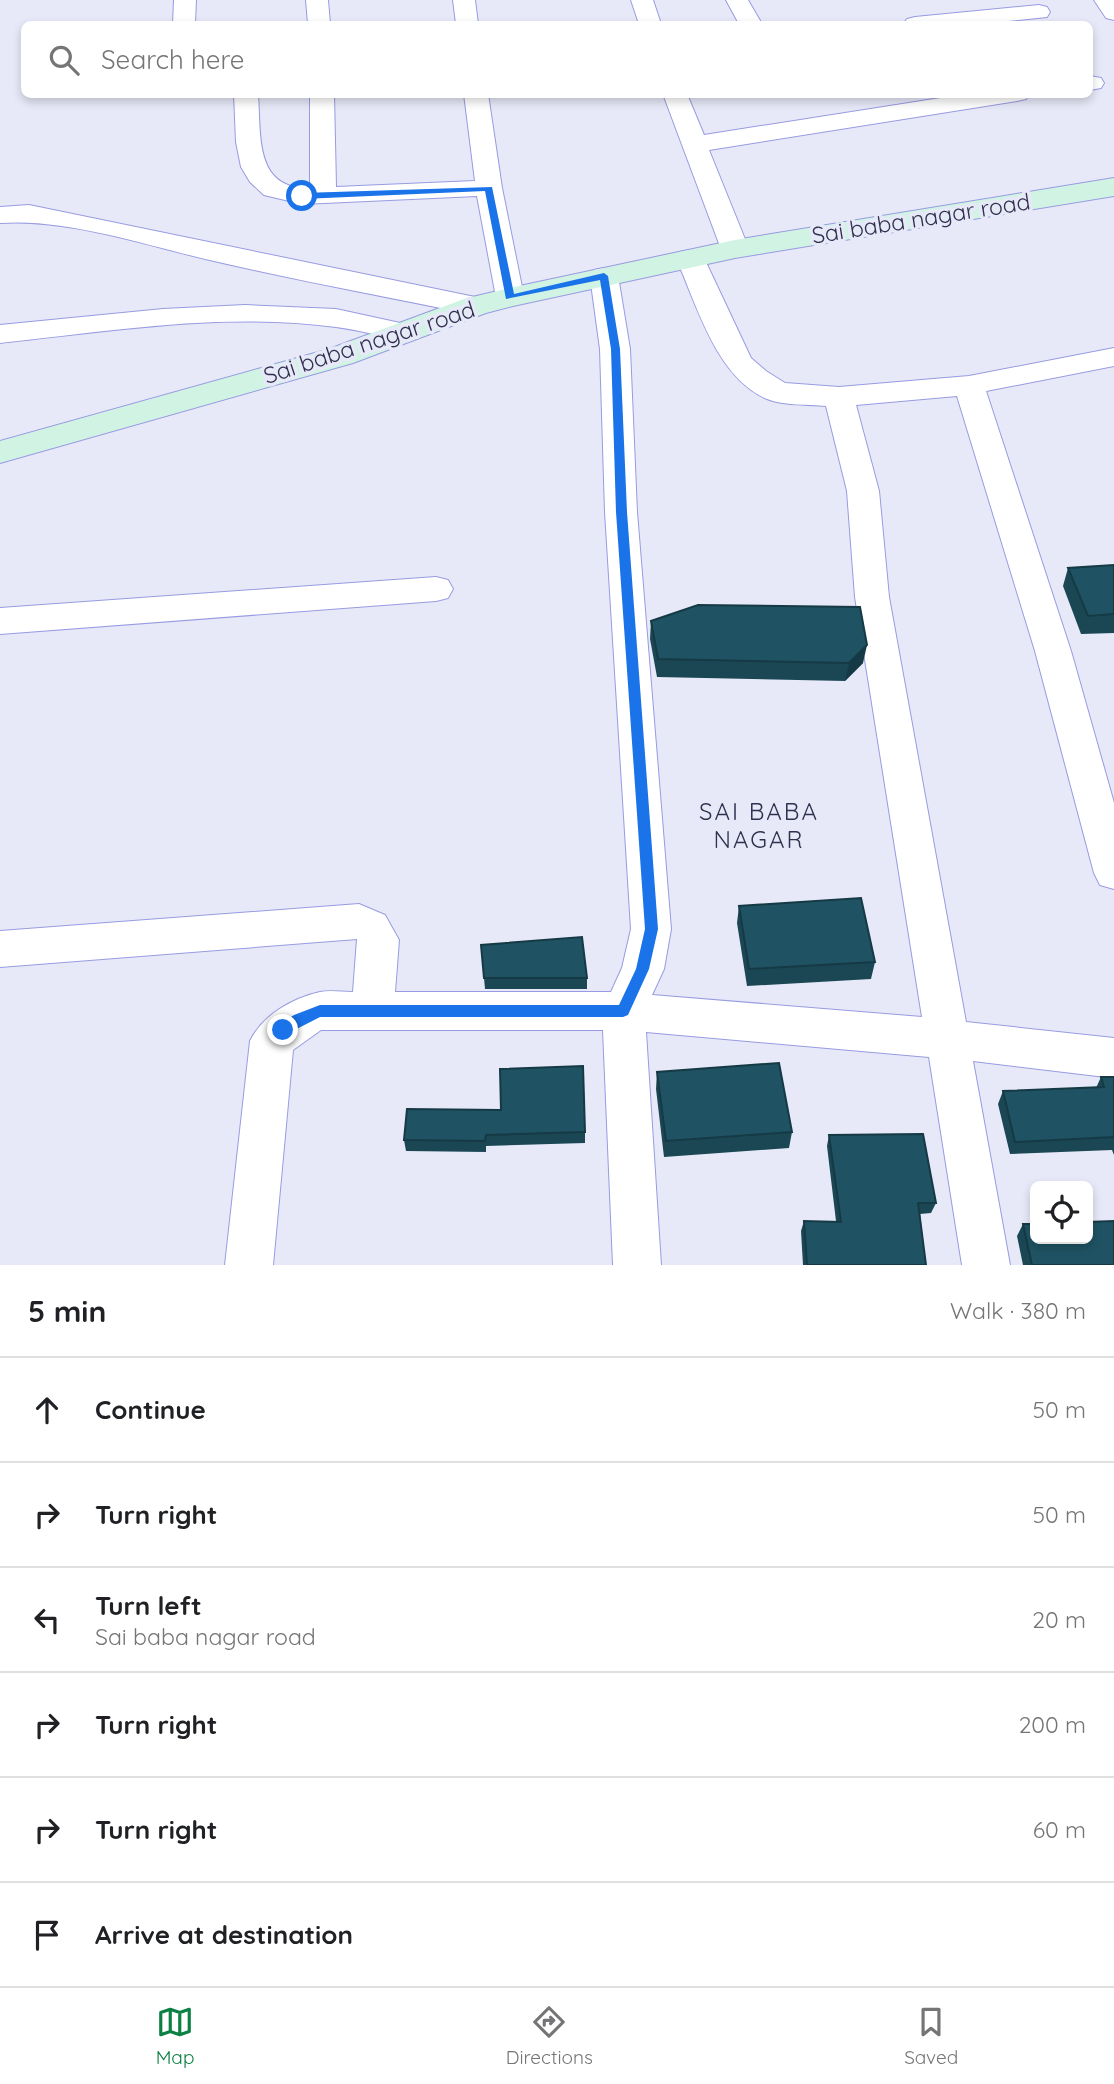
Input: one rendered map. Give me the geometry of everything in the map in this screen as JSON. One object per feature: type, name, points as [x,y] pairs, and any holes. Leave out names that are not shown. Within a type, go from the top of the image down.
[{"type":"main road","name":"Sai baba nagar road","points":[[0,452],[341,356],[475,306],[510,297],[735,249],[1114,187]]},
{"type":"street","points":[[184,21],[185,0]]},
{"type":"street","points":[[317,0],[319,21]]},
{"type":"street","points":[[464,0],[467,21]]},
{"type":"street","points":[[642,0],[649,21]]},
{"type":"street","points":[[737,0],[748,21]]},
{"type":"street","points":[[1105,0],[1114,13]]},
{"type":"street","points":[[946,21],[1039,12]]},
{"type":"street","points":[[246,98],[252,161],[264,184],[279,192],[302,196],[489,188]]},
{"type":"street","points":[[322,98],[323,195]]},
{"type":"street","points":[[477,98],[489,188],[510,297]]},
{"type":"street","points":[[677,98],[735,249]]},
{"type":"street","points":[[696,144],[991,98]]},
{"type":"street","points":[[0,215],[29,213],[60,218],[218,255],[475,306]]},
{"type":"street","points":[[690,258],[738,362],[755,378],[778,392],[839,397],[969,385],[1114,357]]},
{"type":"street","points":[[604,276],[615,349],[621,512],[651,929],[643,969],[623,1011],[637,1265]]},
{"type":"street","points":[[0,334],[157,319],[255,314],[327,317],[404,332]]},
{"type":"street","points":[[969,385],[1053,651],[1114,873]]},
{"type":"street","points":[[839,397],[863,491],[872,597],[986,1265]]},
{"type":"street","points":[[0,621],[436,589]]},
{"type":"street","points":[[0,949],[359,921],[371,927],[378,940],[372,1010]]},
{"type":"street","points":[[249,1265],[272,1041],[299,1019],[320,1011],[623,1011],[949,1039],[1114,1058]]},
{"type":"building","points":[[1114,565],[1114,614],[1088,616],[1068,568]]},
{"type":"building","points":[[698,605],[860,607],[867,645],[849,663],[658,659],[651,621]]},
{"type":"building","points":[[861,898],[875,962],[749,969],[739,906]]},
{"type":"building","points":[[582,937],[587,978],[484,978],[481,945]]},
{"type":"building","points":[[779,1063],[792,1132],[666,1141],[657,1072]]},
{"type":"building","points":[[583,1066],[585,1132],[486,1135],[485,1141],[404,1140],[407,1109],[501,1110],[500,1069]]},
{"type":"building","points":[[1101,1077],[1114,1077],[1114,1137],[1015,1142],[1003,1091],[1104,1087]]},
{"type":"building","points":[[923,1134],[936,1203],[918,1203],[926,1265],[807,1265],[804,1221],[841,1222],[829,1135]]},
{"type":"building","points":[[1114,1221],[1114,1265],[1032,1265],[1023,1224],[1030,1224],[1030,1244],[1093,1244],[1093,1222]]},
{"type":"district","name":"SAI BABA NAGAR","points":[[759,825]]},
{"type":"route","points":[[283,1030],[299,1019],[320,1011],[623,1011],[643,969],[651,929],[621,512],[615,349],[604,276],[510,297],[489,188],[302,196]]}]
